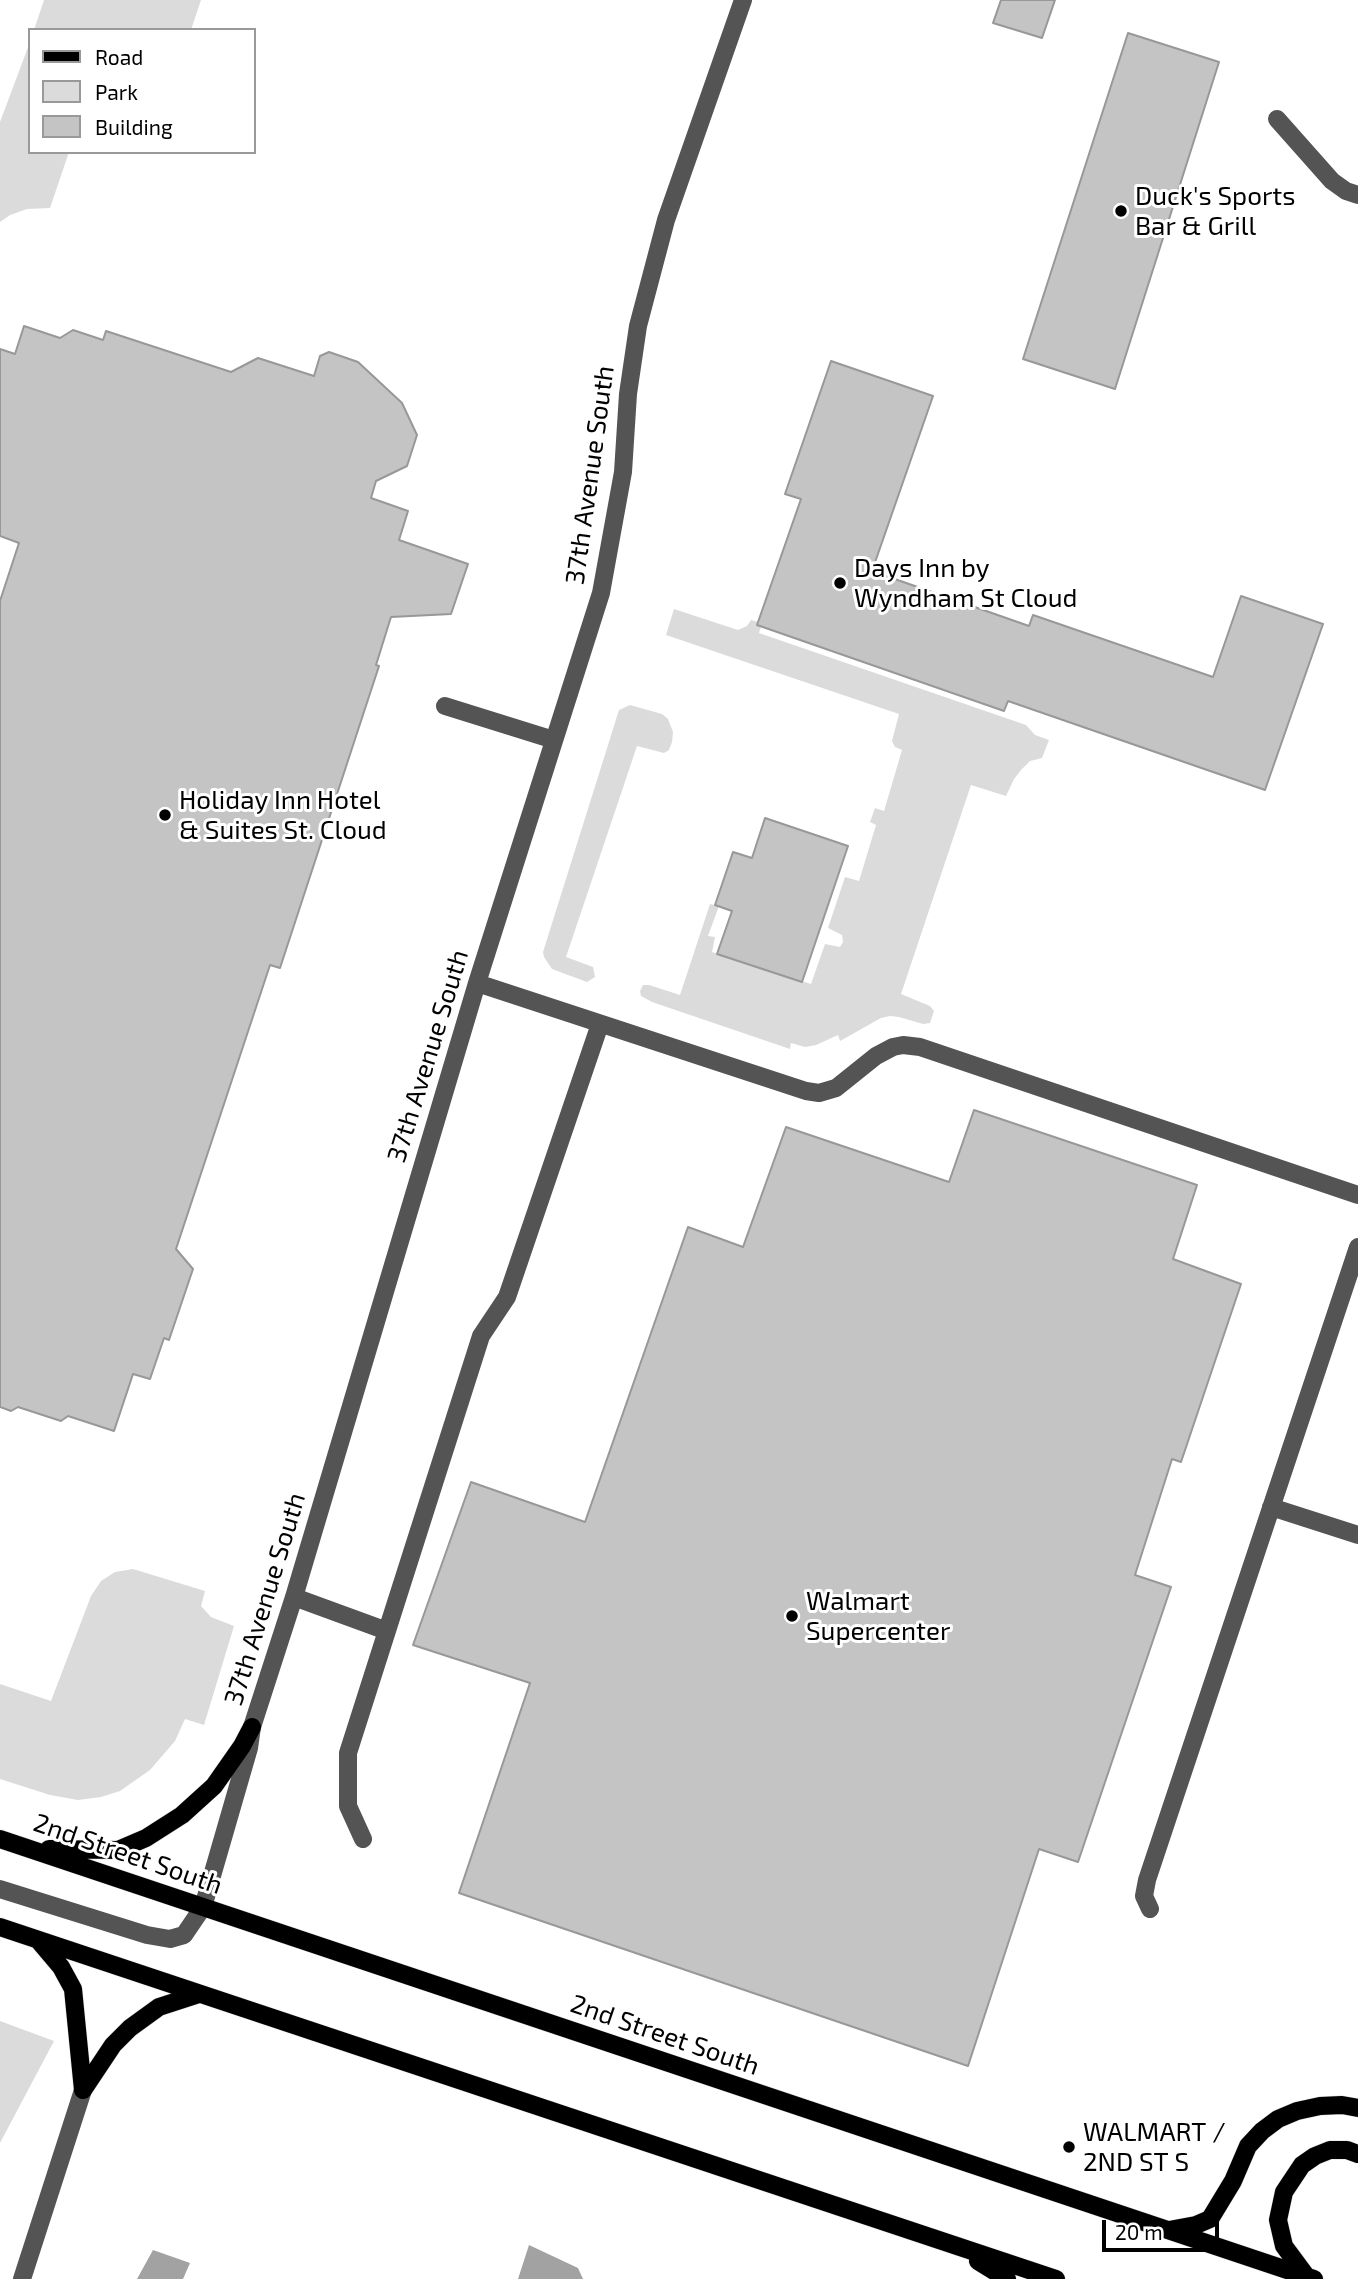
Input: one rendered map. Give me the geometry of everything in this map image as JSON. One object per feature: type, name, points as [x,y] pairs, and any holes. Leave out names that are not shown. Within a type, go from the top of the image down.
[{"type":"main road","points":[[27,1848],[118,1850],[146,1838],[182,1815],[214,1786],[252,1727]]},
{"type":"main road","name":"2nd Street South","points":[[0,1839],[1310,2278]]},
{"type":"main road","points":[[0,1927],[1056,2279]]},
{"type":"main road","points":[[37,1940],[61,1967],[73,1989],[83,2090]]},
{"type":"main road","points":[[83,2090],[113,2045],[130,2028],[159,2007],[198,1994]]},
{"type":"main road","points":[[1166,2231],[1196,2225],[1210,2219],[1233,2181],[1248,2146],[1278,2119],[1320,2106],[1342,2105],[1358,2108]]},
{"type":"main road","points":[[1310,2278],[1284,2246],[1278,2220],[1284,2192],[1293,2175],[1315,2156],[1330,2150],[1347,2150],[1358,2154]]},
{"type":"main road","points":[[951,2244],[1007,2279]]},
{"type":"street","name":"37th Avenue South","points":[[0,1889],[147,1935],[170,1939],[184,1935],[203,1907],[249,1748],[252,1727],[294,1597],[477,983],[607,568],[622,472],[628,394],[638,326],[666,220],[743,0]]},
{"type":"street","points":[[1277,119],[1332,181],[1346,191],[1358,195]]},
{"type":"street","points":[[445,706],[554,740]]},
{"type":"street","points":[[477,983],[819,1093],[836,1088],[876,1056],[893,1047],[920,1047],[1358,1195]]},
{"type":"street","points":[[363,1839],[348,1806],[348,1753],[481,1336],[507,1297],[600,1024]]},
{"type":"street","points":[[1150,1909],[1144,1896],[1147,1880],[1358,1247]]},
{"type":"street","points":[[1271,1507],[1358,1535]]},
{"type":"street","points":[[294,1597],[387,1631]]},
{"type":"street","points":[[22,2279],[83,2090]]},
{"type":"green space","points":[[44,0],[201,0],[192,28],[35,28]]},
{"type":"green space","points":[[28,47],[28,154],[68,154],[50,208],[27,209],[0,222],[0,122]]},
{"type":"green space","points":[[674,609],[738,630],[747,626],[751,620],[762,623],[759,633],[1026,725],[1035,735],[1049,740],[1042,758],[1030,761],[1021,770],[1006,796],[971,785],[901,994],[930,1006],[934,1011],[930,1023],[923,1024],[890,1016],[881,1018],[840,1041],[838,1035],[805,1047],[791,1043],[790,1049],[641,996],[643,985],[680,995],[710,904],[719,906],[708,936],[715,937],[712,952],[811,984],[825,944],[840,947],[843,942],[842,935],[828,928],[845,877],[859,881],[876,825],[870,822],[875,808],[884,811],[902,750],[895,747],[892,741],[899,714],[666,635]]},
{"type":"green space","points":[[630,705],[662,714],[668,719],[673,732],[672,742],[669,750],[664,753],[637,746],[566,957],[593,967],[595,977],[587,982],[552,969],[543,952],[619,710]]},
{"type":"green space","points":[[133,1569],[205,1591],[201,1606],[211,1617],[234,1626],[204,1725],[185,1719],[175,1741],[150,1770],[120,1791],[101,1797],[78,1800],[50,1795],[0,1779],[0,1684],[51,1701],[91,1596],[101,1581],[115,1572]]},
{"type":"green space","points":[[0,2021],[54,2041],[0,2143]]},
{"type":"shaded area","points":[[529,2245],[578,2268],[583,2279],[518,2279]]},
{"type":"shaded area","points":[[153,2250],[190,2263],[183,2279],[137,2279]]},
{"type":"building","points":[[1001,0],[1055,0],[1042,38],[993,23]]},
{"type":"building","name":"Duck's Sports Bar & Grill","points":[[1128,33],[1219,62],[1115,389],[1023,359]]},
{"type":"building","name":"Holiday Inn Hotel & Suites St. Cloud","points":[[24,326],[60,338],[73,330],[103,340],[106,331],[231,372],[258,358],[314,376],[320,356],[329,352],[358,362],[402,403],[417,435],[407,466],[376,481],[371,498],[408,511],[399,540],[468,564],[451,614],[391,617],[376,665],[379,666],[280,968],[270,965],[176,1249],[193,1269],[169,1340],[164,1338],[150,1379],[133,1374],[114,1431],[68,1416],[61,1421],[18,1407],[11,1411],[0,1407],[0,601],[19,543],[0,536],[0,349],[15,354]]},
{"type":"building","name":"Days Inn by Wyndham St Cloud","points":[[831,361],[933,396],[872,571],[1029,626],[1033,615],[1213,677],[1241,596],[1323,624],[1265,790],[1008,701],[1004,711],[757,625],[801,499],[785,494]]},
{"type":"building","points":[[765,818],[848,846],[802,982],[717,954],[732,911],[715,905],[733,852],[752,858]]},
{"type":"building","name":"Walmart Supercenter","points":[[974,1110],[1197,1185],[1173,1259],[1241,1284],[1181,1462],[1172,1459],[1135,1575],[1171,1587],[1078,1862],[1039,1849],[968,2066],[459,1893],[530,1683],[413,1645],[471,1482],[585,1522],[688,1227],[743,1247],[786,1127],[949,1182]]},
{"type":"place","name":"Duck's Sports Bar & Grill","points":[[1121,211]]},
{"type":"place","name":"Days Inn by Wyndham St Cloud","points":[[840,583]]},
{"type":"place","name":"Holiday Inn Hotel & Suites St. Cloud","points":[[165,815]]},
{"type":"place","name":"Walmart Supercenter","points":[[792,1616]]},
{"type":"place","name":"WALMART / 2ND ST S","points":[[1069,2147]]}]
